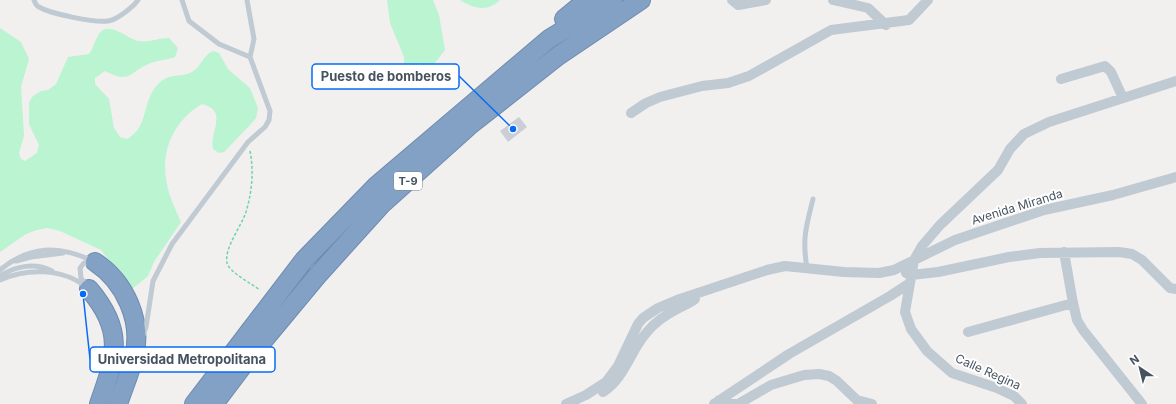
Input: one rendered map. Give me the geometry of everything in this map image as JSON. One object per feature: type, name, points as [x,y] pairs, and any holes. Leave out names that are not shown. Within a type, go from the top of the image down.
[{"type":"highway","points":[[504,77],[537,40],[587,0]]},
{"type":"highway","name":"T-9","points":[[194,404],[304,260],[377,185],[549,39],[613,0]]},
{"type":"highway","name":"T-9","points":[[214,404],[248,359],[312,282],[382,204],[475,121],[558,56],[641,0]]},
{"type":"highway","points":[[95,262],[114,279],[130,308],[136,335],[134,356],[118,404]]},
{"type":"highway","points":[[89,289],[107,316],[114,338],[115,348],[110,372],[99,404]]},
{"type":"street","points":[[732,0],[738,5],[766,0]]},
{"type":"street","points":[[833,0],[868,8],[886,24]]},
{"type":"street","points":[[631,113],[646,103],[660,97],[702,86],[728,83],[749,76],[831,30],[909,20],[928,0]]},
{"type":"street","points":[[1061,79],[1105,66],[1111,72],[1123,98]]},
{"type":"street","points":[[914,260],[922,246],[940,225],[998,170],[1010,149],[1024,134],[1049,122],[1176,81]]},
{"type":"street","name":"Avenida Miranda","points":[[566,404],[586,395],[606,382],[618,366],[638,324],[643,318],[667,304],[767,270],[785,266],[844,272],[879,273],[894,270],[955,240],[1044,210],[1113,195],[1176,177]]},
{"type":"street","points":[[1064,252],[1077,320],[1083,330],[1142,404]]},
{"type":"street","name":"Avenida Miranda","points":[[894,270],[911,279],[1009,257],[1040,253],[1119,252],[1132,254],[1150,267],[1170,288],[1176,289]]},
{"type":"street","name":"Calle Regina","points":[[914,260],[905,312],[911,329],[934,359],[952,373],[1002,390],[1014,396],[1022,404]]},
{"type":"street","points":[[716,402],[794,351],[890,296],[911,279]]},
{"type":"street","name":"Avenida Miranda","points":[[581,404],[597,396],[617,380],[625,369],[636,346],[654,325],[664,316],[691,302],[702,292]]},
{"type":"street","points":[[968,332],[1073,303]]},
{"type":"street","points":[[716,402],[738,404],[771,385],[804,375],[819,374],[829,376],[837,381],[857,400],[872,404]]},
{"type":"lane","points":[[34,0],[37,6],[54,13],[71,17],[109,21],[133,7],[138,0]]},
{"type":"lane","points":[[182,0],[189,21],[219,44],[250,57]]},
{"type":"lane","points":[[134,356],[146,327],[153,281],[172,244],[248,142],[265,127],[269,120],[270,111],[250,57],[254,39],[247,0]]},
{"type":"lane","points":[[807,268],[804,248],[804,234],[813,199]]},
{"type":"lane","points":[[0,270],[21,256],[35,251],[52,250],[68,252],[95,262]]},
{"type":"lane","points":[[89,289],[81,278],[80,268],[86,262],[95,262]]},
{"type":"lane","points":[[0,276],[11,270],[34,265],[42,266],[69,277],[89,289]]},
{"type":"lane","points":[[0,280],[21,274],[55,272]]},
{"type":"path","points":[[248,142],[253,165],[251,186],[246,212],[227,251],[227,264],[233,271],[260,290]]},
{"type":"green space","points":[[387,0],[433,0],[439,15],[445,50],[415,88],[410,86],[405,78],[404,57],[390,23]]},
{"type":"green space","points":[[460,0],[500,0],[491,6],[481,8]]},
{"type":"green space","points":[[0,28],[21,42],[29,59],[21,87],[24,136],[19,153],[21,159],[25,161],[37,153],[39,145],[29,124],[29,102],[33,96],[41,91],[48,90],[56,84],[68,57],[89,54],[103,30],[116,30],[131,39],[139,41],[169,38],[178,48],[175,57],[151,63],[126,77],[120,77],[105,71],[95,78],[95,84],[109,99],[114,128],[120,137],[127,139],[138,129],[142,123],[150,96],[159,83],[172,76],[192,72],[207,55],[213,51],[219,53],[228,69],[250,88],[258,108],[256,118],[224,152],[219,153],[213,149],[212,142],[216,117],[215,112],[210,107],[202,104],[183,119],[176,128],[167,149],[165,172],[169,194],[181,222],[154,262],[148,276],[132,289],[101,250],[60,231],[47,228],[37,230],[26,234],[0,252]]},
{"type":"building","points":[[519,117],[527,127],[508,142],[500,131]]},
{"type":"place","name":"Puesto de bomberos","points":[[513,129]]},
{"type":"place","name":"Universidad Metropolitana","points":[[83,294]]}]
